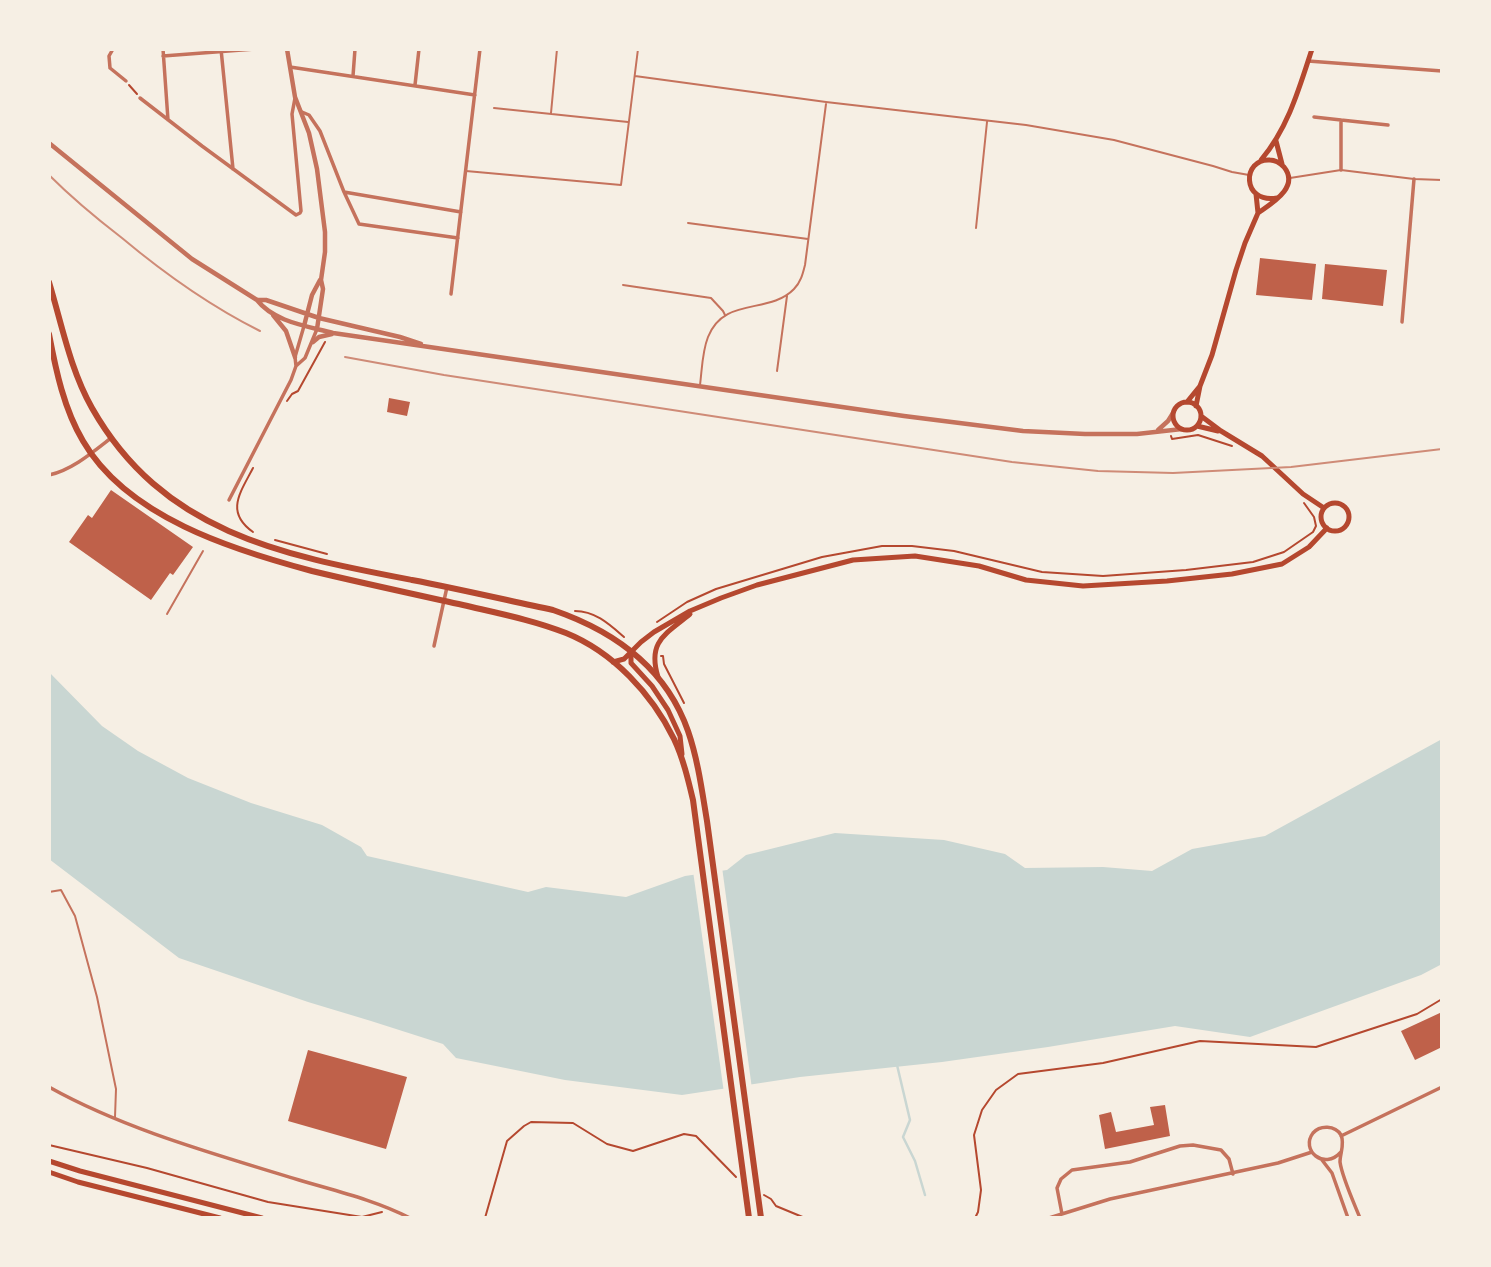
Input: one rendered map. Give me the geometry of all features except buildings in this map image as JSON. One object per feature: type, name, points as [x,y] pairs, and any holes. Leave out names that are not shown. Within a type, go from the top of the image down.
[{"type":"highway","points":[[49,282],[70,356],[91,406],[111,438],[128,458],[158,489],[194,514],[225,530],[272,548],[572,616],[603,631],[632,651],[659,681],[675,703],[688,731],[699,774],[761,1218]]},
{"type":"highway","points":[[49,334],[65,401],[83,440],[115,480],[135,498],[211,539],[301,568],[522,619],[566,633],[592,646],[613,662],[633,680],[662,716],[675,740],[687,773],[696,822],[749,1218]]},
{"type":"main road","points":[[1277,198],[1268,200],[1256,194],[1249,181],[1250,175],[1276,141],[1296,98],[1311,50]]},
{"type":"main road","points":[[1196,406],[1245,243],[1258,213],[1287,188],[1288,172],[1282,164],[1276,141]]},
{"type":"main road","points":[[1258,163],[1271,160],[1282,164]]},
{"type":"main road","points":[[1256,194],[1258,213]]},
{"type":"main road","points":[[1200,386],[1187,402],[1180,404],[1173,413],[1173,421],[1182,429],[1189,430],[1197,426],[1221,431]]},
{"type":"main road","points":[[1187,402],[1199,410],[1197,426]]},
{"type":"main road","points":[[1200,416],[1262,456],[1303,494],[1324,508]]},
{"type":"main road","points":[[1331,503],[1345,506],[1349,513],[1348,522],[1342,529],[1335,531],[1327,528],[1321,516],[1324,508],[1331,503]]},
{"type":"main road","points":[[613,662],[624,659],[654,632],[698,608],[757,585],[853,559],[915,556],[979,566],[1026,580],[1083,586],[1167,581],[1232,574],[1282,564],[1309,547],[1327,528]]},
{"type":"main road","points":[[659,681],[655,666],[661,638],[698,608]]},
{"type":"main road","points":[[632,651],[631,663],[659,695],[674,722],[680,736],[682,759]]},
{"type":"main road","points":[[49,1161],[262,1218]]},
{"type":"main road","points":[[49,1172],[78,1182],[220,1218]]},
{"type":"street","points":[[113,49],[109,57],[110,68],[126,81]]},
{"type":"street","points":[[163,49],[168,120]]},
{"type":"street","points":[[163,56],[256,49]]},
{"type":"street","points":[[286,49],[295,97],[309,133],[317,169],[325,232],[321,280],[323,289],[317,329],[305,358],[296,366]]},
{"type":"street","points":[[353,76],[355,49]]},
{"type":"street","points":[[415,86],[419,49]]},
{"type":"street","points":[[451,294],[480,49]]},
{"type":"street","points":[[222,50],[233,169]]},
{"type":"street","points":[[1308,61],[1442,71]]},
{"type":"street","points":[[289,66],[475,95]]},
{"type":"street","points":[[140,98],[293,214],[298,215],[301,211],[292,114],[295,97]]},
{"type":"street","points":[[302,113],[309,115],[320,131],[359,224],[458,238]]},
{"type":"street","points":[[1314,117],[1388,125]]},
{"type":"street","points":[[1340,120],[1341,170]]},
{"type":"street","points":[[49,143],[192,259],[257,300],[286,331],[296,366],[229,500]]},
{"type":"street","points":[[1402,322],[1414,179]]},
{"type":"street","points":[[344,192],[461,212]]},
{"type":"street","points":[[295,357],[312,295],[321,280]]},
{"type":"street","points":[[257,300],[266,300],[307,315],[400,337],[425,346]]},
{"type":"street","points":[[272,314],[332,333],[400,344],[904,416],[1023,431],[1085,434],[1137,434],[1182,429]]},
{"type":"street","points":[[313,342],[332,333]]},
{"type":"street","points":[[1157,431],[1173,413]]},
{"type":"street","points":[[49,475],[60,472],[111,438]]},
{"type":"street","points":[[434,646],[447,587]]},
{"type":"street","points":[[49,1087],[114,1118],[220,1156],[368,1201],[410,1218]]},
{"type":"street","points":[[1341,1136],[1442,1087]]},
{"type":"street","points":[[1348,1218],[1332,1174],[1312,1152],[1310,1139],[1316,1130],[1323,1127],[1337,1131],[1341,1136],[1343,1144],[1340,1164],[1360,1218]]},
{"type":"street","points":[[1062,1214],[1057,1188],[1064,1175],[1072,1170],[1130,1163],[1180,1146],[1193,1145],[1221,1150],[1229,1159],[1233,1174]]},
{"type":"street","points":[[1049,1218],[1110,1199],[1233,1174],[1312,1152]]},
{"type":"street","points":[[1322,1160],[1332,1159],[1340,1152]]},
{"type":"lane","points":[[551,114],[557,49]]},
{"type":"lane","points":[[466,171],[621,185],[638,49]]},
{"type":"lane","points":[[635,76],[1026,125],[1114,140],[1250,175]]},
{"type":"lane","points":[[700,386],[705,348],[709,335],[720,319],[731,311],[777,300],[788,294],[800,281],[809,240],[826,102]]},
{"type":"lane","points":[[494,108],[629,122]]},
{"type":"lane","points":[[976,228],[987,122]]},
{"type":"lane","points":[[1289,178],[1341,170],[1441,180]]},
{"type":"lane","points":[[688,223],[809,240]]},
{"type":"lane","points":[[623,285],[711,298],[725,316]]},
{"type":"lane","points":[[776,371],[788,294]]},
{"type":"lane","points":[[167,614],[203,551]]},
{"type":"lane","points":[[49,892],[61,890],[75,916],[82,940],[116,1089],[114,1118]]},
{"type":"path","points":[[126,81],[140,98]]},
{"type":"path","points":[[287,402],[292,394],[299,391],[324,343],[329,340]]},
{"type":"path","points":[[1168,430],[1172,439],[1198,435],[1233,446]]},
{"type":"path","points":[[252,470],[236,507],[239,519],[253,532]]},
{"type":"path","points":[[653,625],[687,602],[716,589],[822,556],[882,547],[912,546],[954,551],[1041,572],[1103,576],[1253,562],[1284,552],[1313,532],[1316,526],[1314,517],[1299,497]]},
{"type":"path","points":[[274,540],[337,557]]},
{"type":"path","points":[[574,611],[585,611],[600,618],[627,640]]},
{"type":"path","points":[[975,1218],[981,1190],[974,1135],[982,1110],[996,1090],[1018,1074],[1102,1063],[1200,1041],[1316,1047],[1416,1014],[1442,999]]},
{"type":"path","points":[[485,1218],[507,1141],[531,1122],[573,1123],[607,1144],[633,1151],[684,1134],[696,1136],[732,1175],[741,1181]]},
{"type":"path","points":[[49,1145],[147,1168],[268,1202],[362,1217],[381,1212]]},
{"type":"path","points":[[761,1193],[776,1206],[805,1218]]},
{"type":"shaded area","points":[[49,672],[102,726],[138,751],[188,778],[251,803],[322,825],[361,847],[367,856],[528,892],[546,887],[626,897],[685,876],[727,870],[746,855],[835,833],[944,840],[1005,854],[1025,868],[1103,867],[1152,871],[1192,849],[1265,836],[1442,739],[1442,964],[1421,975],[1250,1037],[1175,1026],[942,1062],[800,1077],[682,1095],[565,1080],[456,1058],[443,1044],[179,958],[49,859]]},
{"type":"pier","points":[[722,867],[752,1089],[724,1093],[693,871]]},
{"type":"waterway","points":[[897,1065],[910,1120],[903,1137],[915,1161],[925,1195]]},
{"type":"tram line","points":[[49,175],[66,192],[171,277],[260,331]]},
{"type":"tram line","points":[[345,357],[444,375],[1012,462],[1098,471],[1173,473],[1291,467],[1442,449]]}]
